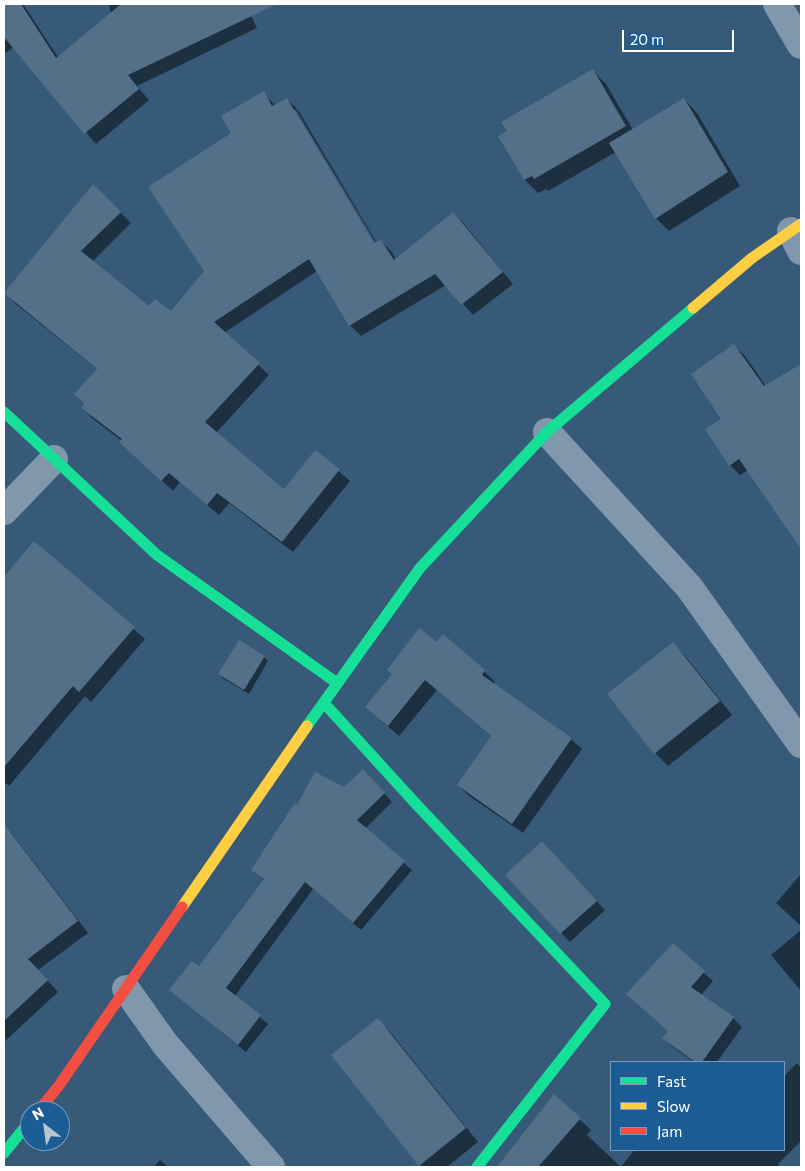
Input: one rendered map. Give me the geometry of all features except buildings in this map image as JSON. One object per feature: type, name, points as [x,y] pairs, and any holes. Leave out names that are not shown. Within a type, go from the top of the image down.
[{"type":"street","points":[[777,4],[801,45]]},
{"type":"street","points":[[46,1101],[58,1087],[337,683],[420,568],[547,432],[752,258],[798,235]]},
{"type":"street","points":[[4,412],[157,555],[337,683]]},
{"type":"street","points":[[547,432],[689,587],[801,744]]},
{"type":"street","points":[[4,511],[54,459]]},
{"type":"street","points":[[324,703],[417,805],[605,1004],[477,1167]]},
{"type":"street","points":[[126,989],[165,1044],[271,1167]]},
{"type":"street","points":[[4,1153],[20,1133]]},
{"type":"traffic: fast","points":[[307,726],[420,568],[547,432],[693,308]]},
{"type":"traffic: fast","points":[[4,412],[157,555],[337,683]]},
{"type":"traffic: fast","points":[[324,703],[417,805],[605,1004],[477,1167]]},
{"type":"traffic: fast","points":[[4,1153],[20,1133]]},
{"type":"traffic: slow","points":[[693,308],[752,258],[801,224]]},
{"type":"traffic: slow","points":[[182,907],[307,726]]},
{"type":"traffic: jam","points":[[46,1101],[58,1087],[182,907]]}]
